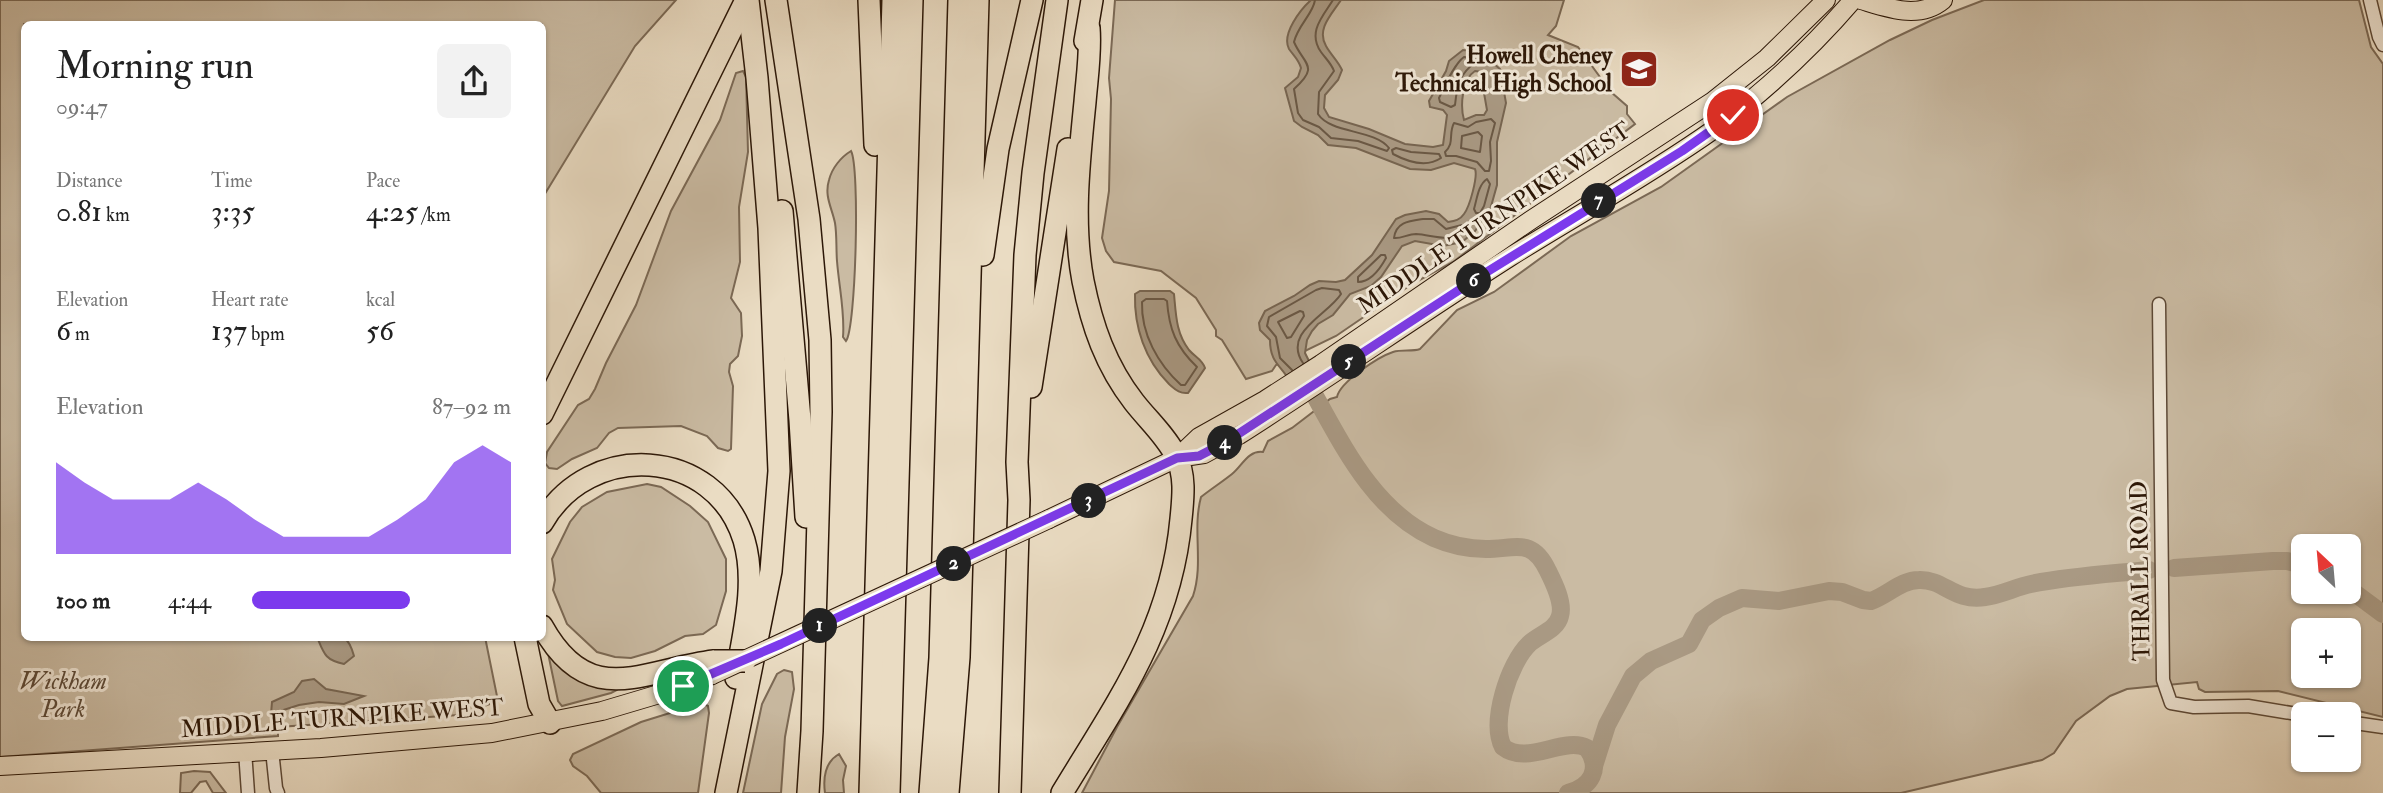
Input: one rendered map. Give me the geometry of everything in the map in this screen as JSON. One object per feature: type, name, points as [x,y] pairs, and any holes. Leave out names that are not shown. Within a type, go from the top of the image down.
[{"type":"highway","points":[[747,0],[758,20],[780,193],[799,406],[806,522],[806,619],[814,655]]},
{"type":"highway","points":[[546,406],[747,0]]},
{"type":"highway","points":[[776,0],[809,219],[819,327],[821,412],[808,793]]},
{"type":"highway","points":[[869,0],[876,204],[886,265]]},
{"type":"highway","points":[[870,793],[893,0]]},
{"type":"highway","points":[[889,793],[912,0]]},
{"type":"highway","points":[[930,793],[940,658],[959,0]]},
{"type":"highway","points":[[948,793],[959,657],[978,0]]},
{"type":"highway","points":[[969,315],[981,270],[998,149],[1032,0]]},
{"type":"highway","points":[[1010,792],[1017,449],[1025,255],[1034,161],[1057,0]]},
{"type":"highway","points":[[1062,793],[1126,687],[1161,615],[1172,576],[1181,525],[1183,483],[1177,458],[1113,372],[1097,336],[1083,280],[1077,210],[1092,0]]},
{"type":"highway","points":[[726,793],[771,571],[779,483],[779,420],[758,20]]},
{"type":"highway","points":[[1018,500],[1022,486],[1030,391],[1082,55],[1089,28]]},
{"type":"highway","points":[[546,517],[556,503],[582,481],[609,468],[628,465],[654,466],[686,475],[713,492],[731,513],[746,549],[748,592],[719,793]]},
{"type":"highway","points":[[546,632],[567,658],[583,670],[604,678],[634,679],[713,668],[745,660]]},
{"type":"highway","points":[[526,641],[539,704],[550,723]]},
{"type":"highway","points":[[541,641],[553,704],[550,723]]},
{"type":"main road","name":"MIDDLE TURNPIKE WEST","points":[[1439,293],[1540,213],[1713,101],[1771,54],[1826,0]]},
{"type":"main road","name":"MIDDLE TURNPIKE WEST","points":[[745,660],[1177,458],[1199,456],[1208,452],[1290,393],[1439,293],[1713,129],[1787,69],[1853,0]]},
{"type":"main road","points":[[1861,0],[1910,12],[1932,9],[1942,0]]},
{"type":"main road","name":"MIDDLE TURNPIKE WEST","points":[[0,766],[442,739],[492,733],[623,706],[713,668]]},
{"type":"street","points":[[2370,0],[2383,45]]},
{"type":"street","name":"THRALL ROAD","points":[[2159,304],[2163,680],[2171,703],[2194,707],[2248,706],[2291,713]]},
{"type":"street","points":[[2361,724],[2383,727]]},
{"type":"street","points":[[272,750],[278,793]]},
{"type":"street","points":[[245,751],[248,793]]},
{"type":"green space","name":"Wickham Park","points":[[0,0],[676,0],[635,46],[546,192],[546,21],[21,21],[21,641],[486,641],[498,701],[459,715],[278,727],[278,736],[0,757]]},
{"type":"green space","points":[[1115,0],[1564,0],[1556,26],[1548,35],[1578,47],[1611,92],[1627,106],[1627,114],[1635,124],[1453,262],[1412,284],[1336,336],[1276,365],[1272,371],[1246,379],[1222,340],[1216,336],[1216,330],[1196,298],[1161,271],[1114,262],[1106,251],[1102,238],[1109,191],[1109,78]]},
{"type":"green space","points":[[1984,0],[2359,0],[2371,47],[2383,64],[2383,717],[2361,712],[2361,702],[2322,702],[2278,691],[2205,692],[2199,689],[2197,682],[2127,689],[2110,696],[2076,721],[2054,753],[2042,760],[1901,793],[1082,793],[1193,596],[1198,571],[1201,497],[1232,474],[1253,453],[1263,452],[1268,441],[1337,397],[1345,384],[1369,364],[1393,352],[1420,349],[1457,310],[1494,292],[1571,236],[1661,187],[1787,97],[1890,40]]},
{"type":"green space","points":[[743,71],[746,77],[748,152],[739,207],[740,262],[731,298],[741,313],[742,336],[738,356],[730,364],[729,372],[733,386],[731,449],[728,451],[718,448],[707,436],[681,426],[618,428],[609,433],[597,448],[557,469],[549,468],[546,464],[547,452],[578,405],[589,399],[636,305],[671,211],[720,120],[736,73]]},
{"type":"green space","points":[[851,151],[854,163],[856,247],[852,308],[846,341],[843,337],[836,228],[827,191],[835,167]]},
{"type":"green space","points":[[647,484],[661,487],[708,522],[726,559],[726,591],[716,625],[703,634],[685,636],[655,651],[631,658],[615,657],[597,652],[567,624],[553,590],[555,580],[552,559],[570,522],[582,507],[607,492]]},
{"type":"green space","points":[[548,653],[617,690],[562,706],[558,701]]},
{"type":"green space","points":[[784,670],[792,672],[794,689],[785,737],[781,793],[743,793],[762,704],[777,674]]},
{"type":"green space","points":[[702,703],[708,706],[709,713],[698,793],[601,793],[570,760],[573,754],[641,722]]},
{"type":"green space","points":[[839,754],[846,766],[844,793],[825,793],[826,771],[834,757]]},
{"type":"green space","points":[[210,772],[226,793],[213,793],[206,781],[200,782],[191,793],[180,793],[181,773]]},
{"type":"water","points":[[1311,0],[1341,0],[1326,22],[1323,34],[1326,46],[1342,70],[1338,80],[1325,95],[1324,108],[1329,117],[1405,144],[1433,147],[1443,145],[1447,115],[1443,110],[1430,107],[1429,101],[1449,61],[1463,50],[1480,52],[1500,69],[1506,103],[1497,142],[1497,185],[1490,210],[1475,231],[1462,242],[1443,246],[1415,241],[1402,246],[1381,277],[1371,286],[1350,294],[1333,315],[1312,331],[1305,353],[1313,369],[1291,383],[1274,359],[1270,340],[1260,330],[1259,323],[1265,311],[1319,281],[1345,280],[1372,255],[1396,219],[1426,211],[1439,214],[1448,222],[1459,219],[1469,205],[1476,173],[1475,169],[1454,163],[1431,170],[1410,169],[1356,148],[1328,145],[1318,135],[1294,121],[1285,88],[1298,77],[1301,68],[1287,43],[1293,22]],"holes":[[[1475,71],[1482,72],[1486,85],[1484,93],[1487,110],[1484,115],[1464,120],[1462,100],[1467,80]]]},
{"type":"water","points":[[1140,291],[1170,291],[1174,294],[1181,337],[1205,368],[1188,393],[1180,392],[1169,384],[1147,354],[1139,331],[1135,306],[1135,294]]},
{"type":"water","points":[[319,641],[348,641],[354,656],[344,664],[329,658]]},
{"type":"water","points":[[314,679],[326,689],[364,696],[344,704],[319,702],[271,714],[272,702],[294,692],[302,681]]},
{"type":"waterway","points":[[1303,375],[1357,467],[1373,489],[1411,525],[1453,545],[1479,549],[1522,547],[1536,553],[1542,560],[1558,593],[1560,616],[1551,629],[1529,644],[1515,665],[1500,708],[1500,736],[1503,747],[1513,752],[1534,753],[1568,745],[1587,748],[1594,763],[1592,776],[1583,786],[1568,793]]},
{"type":"waterway","points":[[2174,568],[2291,562]]},
{"type":"waterway","points":[[1594,766],[1607,725],[1633,676],[1651,661],[1689,644],[1702,620],[1719,608],[1742,598],[1779,601],[1829,591],[1871,601],[1906,582],[1919,580],[1936,583],[1957,594],[1974,598],[1997,595],[2046,581],[2149,570]]},
{"type":"waterway","points":[[2361,598],[2383,614]]},
{"type":"place","name":"Howell Cheney Technical High School","points":[[1639,69]]},
{"type":"route","points":[[683,686],[781,644],[1177,458],[1199,456],[1208,452],[1262,420],[1482,275],[1682,151],[1733,115]]}]
